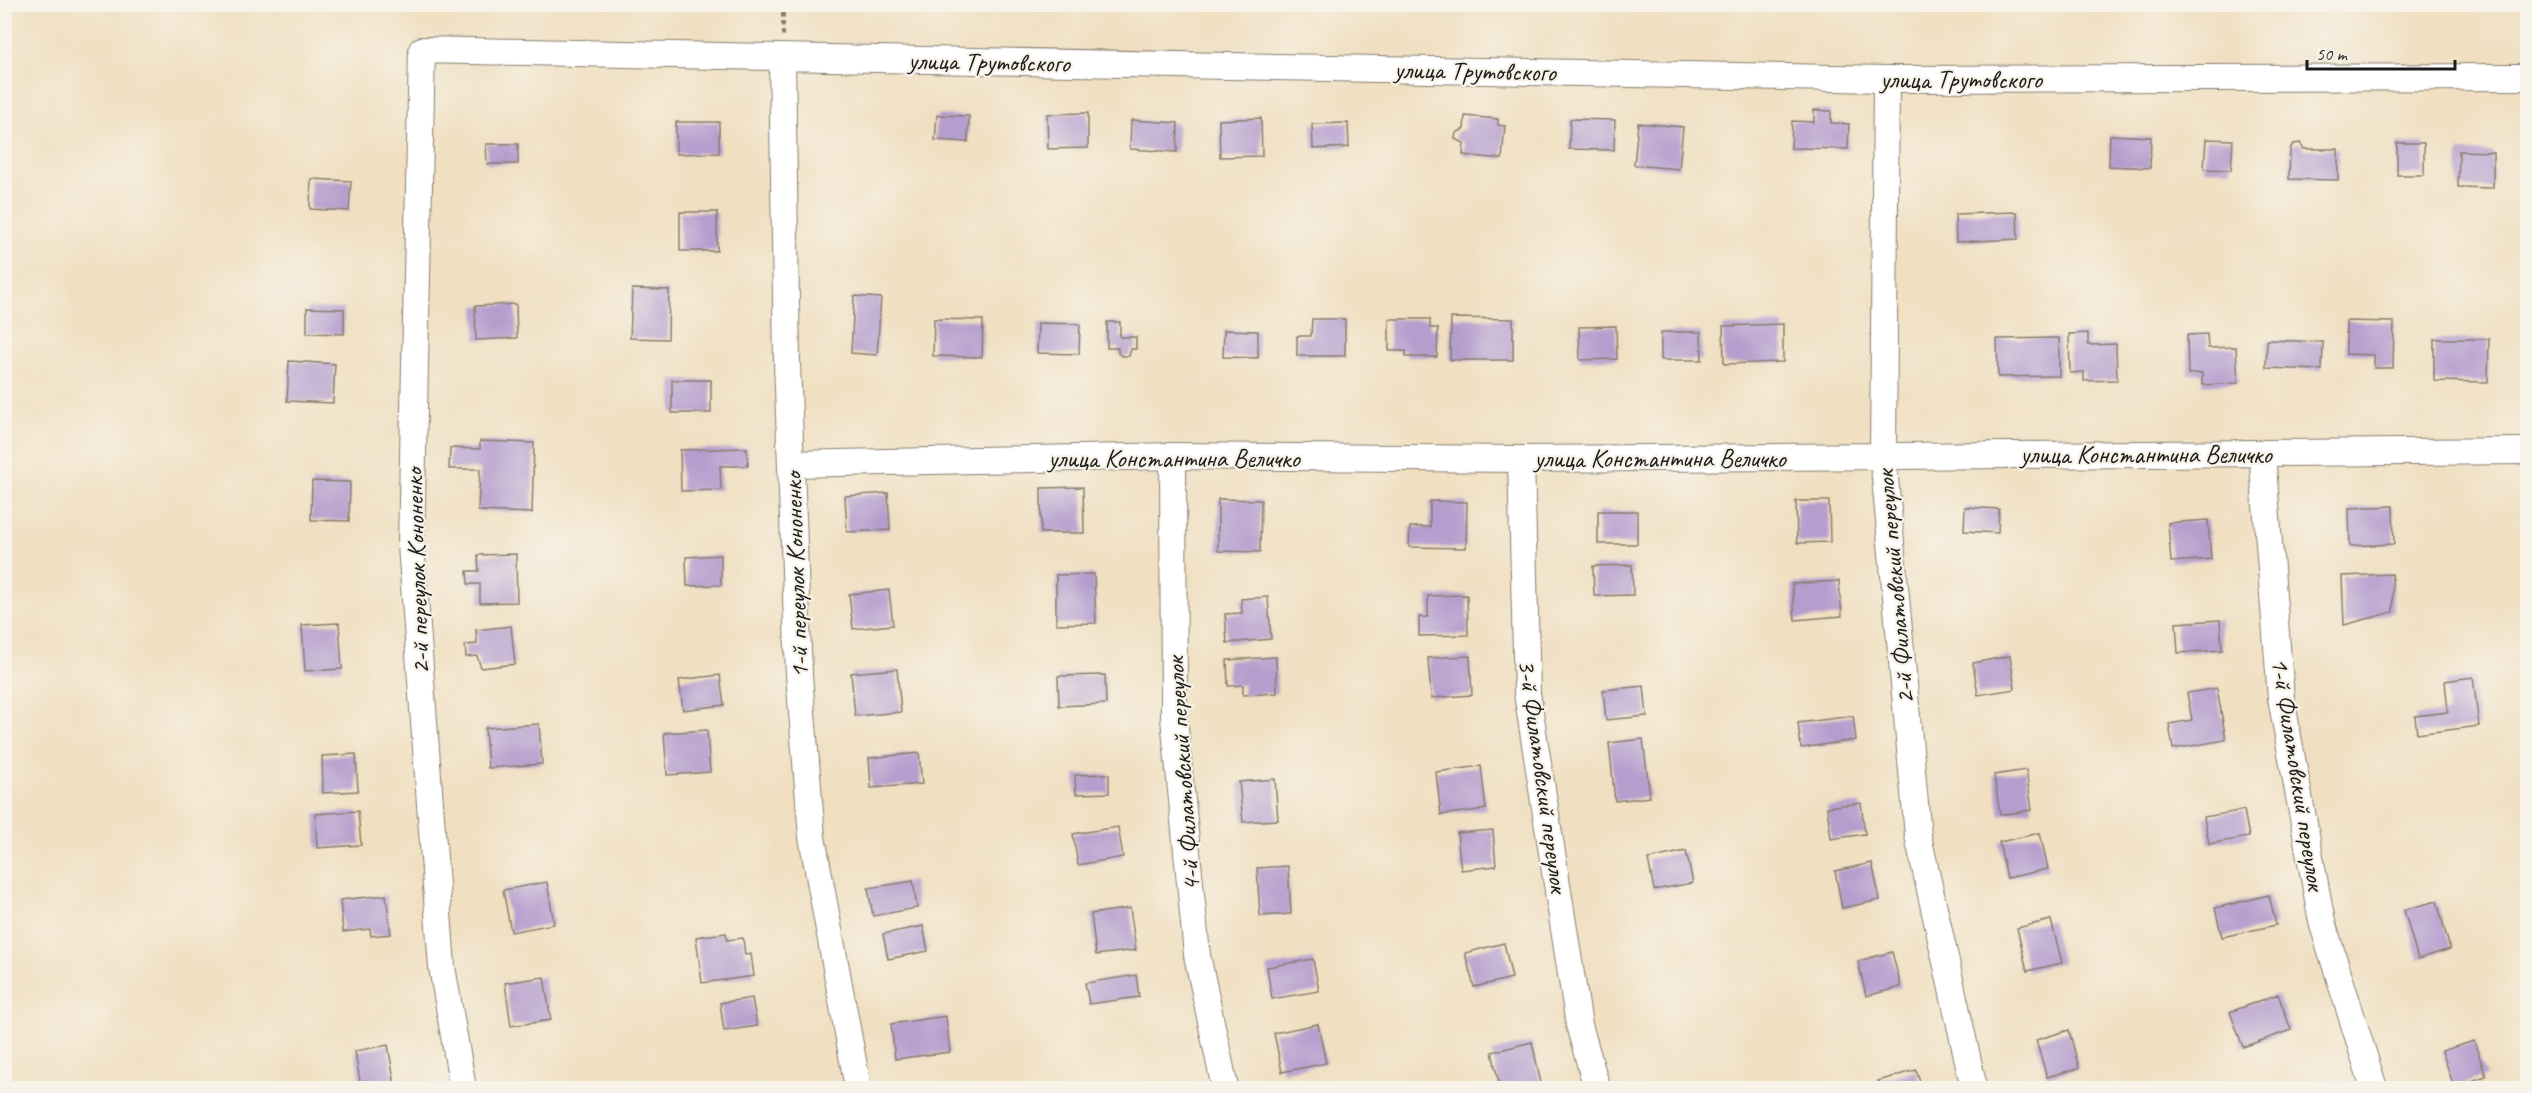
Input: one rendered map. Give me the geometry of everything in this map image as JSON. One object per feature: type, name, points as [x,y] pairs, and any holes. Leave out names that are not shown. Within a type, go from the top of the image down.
[{"type":"street","name":"улица Трутовского","points":[[422,50],[1886,79],[2528,77]]},
{"type":"street","name":"2-й переулок Кононенко","points":[[422,50],[411,545],[442,967],[463,1089]]},
{"type":"street","name":"1-й переулок Кононенко","points":[[782,58],[787,351],[799,675],[812,837],[858,1089]]},
{"type":"street","name":"2-й Филатовский переулок","points":[[1886,79],[1883,456],[1918,836],[1974,1089]]},
{"type":"street","name":"улица Константина Величко","points":[[792,465],[1173,456],[1521,459],[2528,451]]},
{"type":"street","name":"1-й Филатовский переулок","points":[[2262,453],[2280,698],[2322,922],[2374,1089]]},
{"type":"street","name":"4-й Филатовский переулок","points":[[1173,456],[1174,718],[1197,955],[1226,1089]]},
{"type":"street","name":"3-й Филатовский переулок","points":[[1521,459],[1527,693],[1579,1025],[1597,1089]]},
{"type":"path","points":[[782,58],[783,4]]},
{"type":"building","points":[[1814,110],[1831,111],[1831,123],[1849,124],[1848,149],[1791,148],[1792,121],[1814,122]]},
{"type":"building","points":[[1088,113],[1088,148],[1048,149],[1047,114]]},
{"type":"building","points":[[937,115],[969,116],[968,142],[935,140]]},
{"type":"building","points":[[1465,116],[1498,119],[1498,125],[1505,126],[1502,159],[1463,155],[1464,143],[1455,139],[1456,133],[1464,129]]},
{"type":"building","points":[[1261,118],[1262,156],[1220,157],[1219,120]]},
{"type":"building","points":[[1570,119],[1615,120],[1614,150],[1569,149]]},
{"type":"building","points":[[1131,120],[1178,123],[1177,152],[1130,149]]},
{"type":"building","points":[[676,122],[719,122],[719,153],[676,154]]},
{"type":"building","points":[[1348,123],[1349,147],[1313,149],[1312,124]]},
{"type":"building","points":[[1638,123],[1683,127],[1679,169],[1634,165]]},
{"type":"building","points":[[2110,135],[2151,137],[2150,168],[2109,166]]},
{"type":"building","points":[[2206,139],[2233,140],[2231,170],[2204,169]]},
{"type":"building","points":[[2300,143],[2304,149],[2338,149],[2338,180],[2289,179],[2290,149],[2293,144]]},
{"type":"building","points":[[2397,143],[2424,143],[2424,175],[2397,175]]},
{"type":"building","points":[[486,144],[518,144],[518,164],[487,164]]},
{"type":"building","points":[[2459,151],[2493,152],[2493,188],[2458,187]]},
{"type":"building","points":[[311,179],[351,181],[349,211],[310,209]]},
{"type":"building","points":[[680,212],[717,212],[717,251],[680,251]]},
{"type":"building","points":[[2017,212],[2018,239],[1956,242],[1955,214]]},
{"type":"building","points":[[632,289],[669,290],[668,339],[630,338]]},
{"type":"building","points":[[854,296],[881,298],[877,355],[851,353]]},
{"type":"building","points":[[516,304],[517,338],[476,340],[475,306]]},
{"type":"building","points":[[307,308],[344,309],[344,334],[307,333]]},
{"type":"building","points":[[1451,318],[1513,319],[1513,360],[1450,360]]},
{"type":"building","points":[[934,319],[983,320],[982,357],[933,356]]},
{"type":"building","points":[[1312,319],[1345,319],[1345,356],[1297,356],[1297,336],[1311,336]]},
{"type":"building","points":[[1389,319],[1430,319],[1430,328],[1438,328],[1437,357],[1406,357],[1406,351],[1389,351]]},
{"type":"building","points":[[2346,321],[2394,322],[2393,368],[2374,368],[2374,355],[2346,354]]},
{"type":"building","points":[[1107,322],[1120,322],[1120,337],[1136,337],[1136,349],[1131,349],[1129,356],[1122,356],[1118,353],[1118,348],[1107,348]]},
{"type":"building","points":[[1038,323],[1080,324],[1079,354],[1037,353]]},
{"type":"building","points":[[1783,324],[1783,362],[1724,364],[1723,326]]},
{"type":"building","points":[[1616,326],[1617,359],[1580,360],[1579,327]]},
{"type":"building","points":[[1224,330],[1258,331],[1258,358],[1223,357]]},
{"type":"building","points":[[1661,332],[1701,332],[1702,360],[1661,360]]},
{"type":"building","points":[[2088,333],[2088,345],[2116,344],[2117,380],[2084,381],[2084,372],[2070,373],[2069,334]]},
{"type":"building","points":[[2207,334],[2208,348],[2236,347],[2238,383],[2202,385],[2202,373],[2188,374],[2187,335]]},
{"type":"building","points":[[2059,338],[2059,376],[1998,377],[1997,339]]},
{"type":"building","points":[[2434,339],[2489,339],[2488,382],[2434,381]]},
{"type":"building","points":[[2267,340],[2323,342],[2322,370],[2266,368]]},
{"type":"building","points":[[289,361],[335,364],[333,403],[287,401]]},
{"type":"building","points":[[672,380],[711,380],[711,413],[672,413]]},
{"type":"building","points":[[480,441],[534,443],[532,513],[478,511],[480,469],[449,469],[450,448],[480,449]]},
{"type":"building","points":[[747,448],[748,466],[720,466],[721,490],[681,491],[680,450]]},
{"type":"building","points":[[312,481],[350,482],[349,521],[311,520]]},
{"type":"building","points":[[1083,487],[1084,533],[1041,533],[1041,488]]},
{"type":"building","points":[[888,493],[890,530],[847,532],[845,496]]},
{"type":"building","points":[[1218,499],[1261,500],[1260,552],[1218,551]]},
{"type":"building","points":[[1430,501],[1467,502],[1466,548],[1409,547],[1410,527],[1430,527]]},
{"type":"building","points":[[1796,501],[1829,501],[1830,542],[1797,543]]},
{"type":"building","points":[[2393,506],[2394,544],[2350,546],[2349,508]]},
{"type":"building","points":[[1965,507],[1999,509],[1998,533],[1964,531]]},
{"type":"building","points":[[1598,511],[1637,511],[1637,544],[1598,544]]},
{"type":"building","points":[[2208,520],[2211,559],[2171,562],[2168,523]]},
{"type":"building","points":[[516,554],[517,602],[480,603],[480,584],[468,584],[467,571],[479,571],[478,555]]},
{"type":"building","points":[[721,555],[721,585],[687,586],[686,557]]},
{"type":"building","points":[[1632,565],[1633,595],[1594,596],[1593,566]]},
{"type":"building","points":[[1094,574],[1096,623],[1056,624],[1056,575]]},
{"type":"building","points":[[2392,574],[2393,612],[2344,625],[2342,576]]},
{"type":"building","points":[[1839,581],[1842,616],[1795,620],[1792,584]]},
{"type":"building","points":[[889,590],[893,625],[853,629],[849,594]]},
{"type":"building","points":[[1467,595],[1468,635],[1419,636],[1419,617],[1428,617],[1428,596]]},
{"type":"building","points":[[1268,597],[1271,639],[1227,643],[1225,614],[1242,613],[1241,599]]},
{"type":"building","points":[[2220,620],[2222,650],[2178,653],[2176,623]]},
{"type":"building","points":[[339,623],[342,669],[305,671],[302,625]]},
{"type":"building","points":[[511,626],[515,664],[481,668],[477,656],[466,657],[465,645],[477,644],[476,630]]},
{"type":"building","points":[[1470,656],[1472,695],[1431,698],[1428,658]]},
{"type":"building","points":[[2010,656],[2015,689],[1978,695],[1973,663]]},
{"type":"building","points":[[1276,657],[1277,693],[1243,695],[1243,685],[1228,686],[1227,660]]},
{"type":"building","points":[[897,669],[901,712],[855,716],[851,673]]},
{"type":"building","points":[[720,675],[724,705],[683,710],[679,680]]},
{"type":"building","points":[[1105,675],[1106,704],[1059,706],[1058,676]]},
{"type":"building","points":[[2473,677],[2479,726],[2417,734],[2415,716],[2448,712],[2445,681]]},
{"type":"building","points":[[1644,686],[1647,716],[1606,720],[1603,690]]},
{"type":"building","points":[[2217,688],[2226,740],[2173,749],[2169,724],[2192,720],[2187,693]]},
{"type":"building","points":[[1853,716],[1856,740],[1801,748],[1798,723]]},
{"type":"building","points":[[539,724],[542,764],[488,768],[485,728]]},
{"type":"building","points":[[707,730],[710,772],[667,775],[664,733]]},
{"type":"building","points":[[1643,739],[1650,797],[1615,801],[1609,743]]},
{"type":"building","points":[[919,753],[922,784],[871,788],[869,758]]},
{"type":"building","points":[[356,754],[358,791],[323,793],[322,756]]},
{"type":"building","points":[[1481,766],[1486,809],[1441,815],[1436,772]]},
{"type":"building","points":[[2026,770],[2032,810],[2000,815],[1994,775]]},
{"type":"building","points":[[1109,774],[1109,793],[1076,794],[1075,775]]},
{"type":"building","points":[[1275,779],[1278,820],[1243,822],[1239,782]]},
{"type":"building","points":[[1861,803],[1865,834],[1831,839],[1827,807]]},
{"type":"building","points":[[2244,810],[2249,837],[2209,844],[2204,817]]},
{"type":"building","points":[[358,811],[361,845],[317,848],[315,814]]},
{"type":"building","points":[[1118,827],[1123,857],[1078,865],[1073,834]]},
{"type":"building","points":[[1493,830],[1496,866],[1461,870],[1457,833]]},
{"type":"building","points":[[2040,833],[2048,869],[2007,878],[1999,842]]},
{"type":"building","points":[[1686,851],[1693,883],[1654,890],[1648,859]]},
{"type":"building","points":[[1872,863],[1880,900],[1842,908],[1835,871]]},
{"type":"building","points":[[1288,866],[1291,914],[1260,916],[1257,868]]},
{"type":"building","points":[[913,881],[917,908],[873,916],[868,888]]},
{"type":"building","points":[[547,882],[554,924],[511,932],[503,890]]},
{"type":"building","points":[[386,895],[391,934],[371,936],[370,929],[343,932],[340,900]]},
{"type":"building","points":[[2269,895],[2276,925],[2222,937],[2215,908]]},
{"type":"building","points":[[2437,901],[2450,949],[2418,959],[2404,910]]},
{"type":"building","points":[[1130,908],[1136,950],[1096,955],[1091,914]]},
{"type":"building","points":[[2051,920],[2062,963],[2027,971],[2017,928]]},
{"type":"building","points":[[923,926],[928,951],[888,959],[883,934]]},
{"type":"building","points":[[726,933],[727,940],[743,938],[745,955],[751,954],[754,976],[702,983],[696,937]]},
{"type":"building","points":[[1504,943],[1512,978],[1474,987],[1465,953]]},
{"type":"building","points":[[1892,952],[1901,987],[1866,996],[1858,961]]},
{"type":"building","points":[[1313,959],[1319,991],[1272,999],[1267,967]]},
{"type":"building","points":[[1136,975],[1139,997],[1089,1004],[1085,983]]},
{"type":"building","points":[[544,977],[551,1020],[511,1026],[505,983]]},
{"type":"building","points":[[2278,994],[2291,1030],[2243,1047],[2230,1012]]},
{"type":"building","points":[[752,998],[757,1026],[724,1031],[720,1003]]},
{"type":"building","points":[[946,1016],[950,1052],[895,1059],[891,1024]]},
{"type":"building","points":[[1318,1024],[1326,1063],[1282,1072],[1274,1033]]},
{"type":"building","points":[[2069,1030],[2079,1068],[2047,1077],[2036,1040]]},
{"type":"building","points":[[2474,1041],[2486,1076],[2454,1087],[2442,1051]]},
{"type":"building","points":[[1532,1042],[1542,1088],[1500,1088],[1492,1052]]},
{"type":"building","points":[[388,1045],[395,1085],[361,1088],[355,1051]]},
{"type":"building","points":[[1916,1070],[1922,1088],[1880,1088],[1878,1081]]}]
